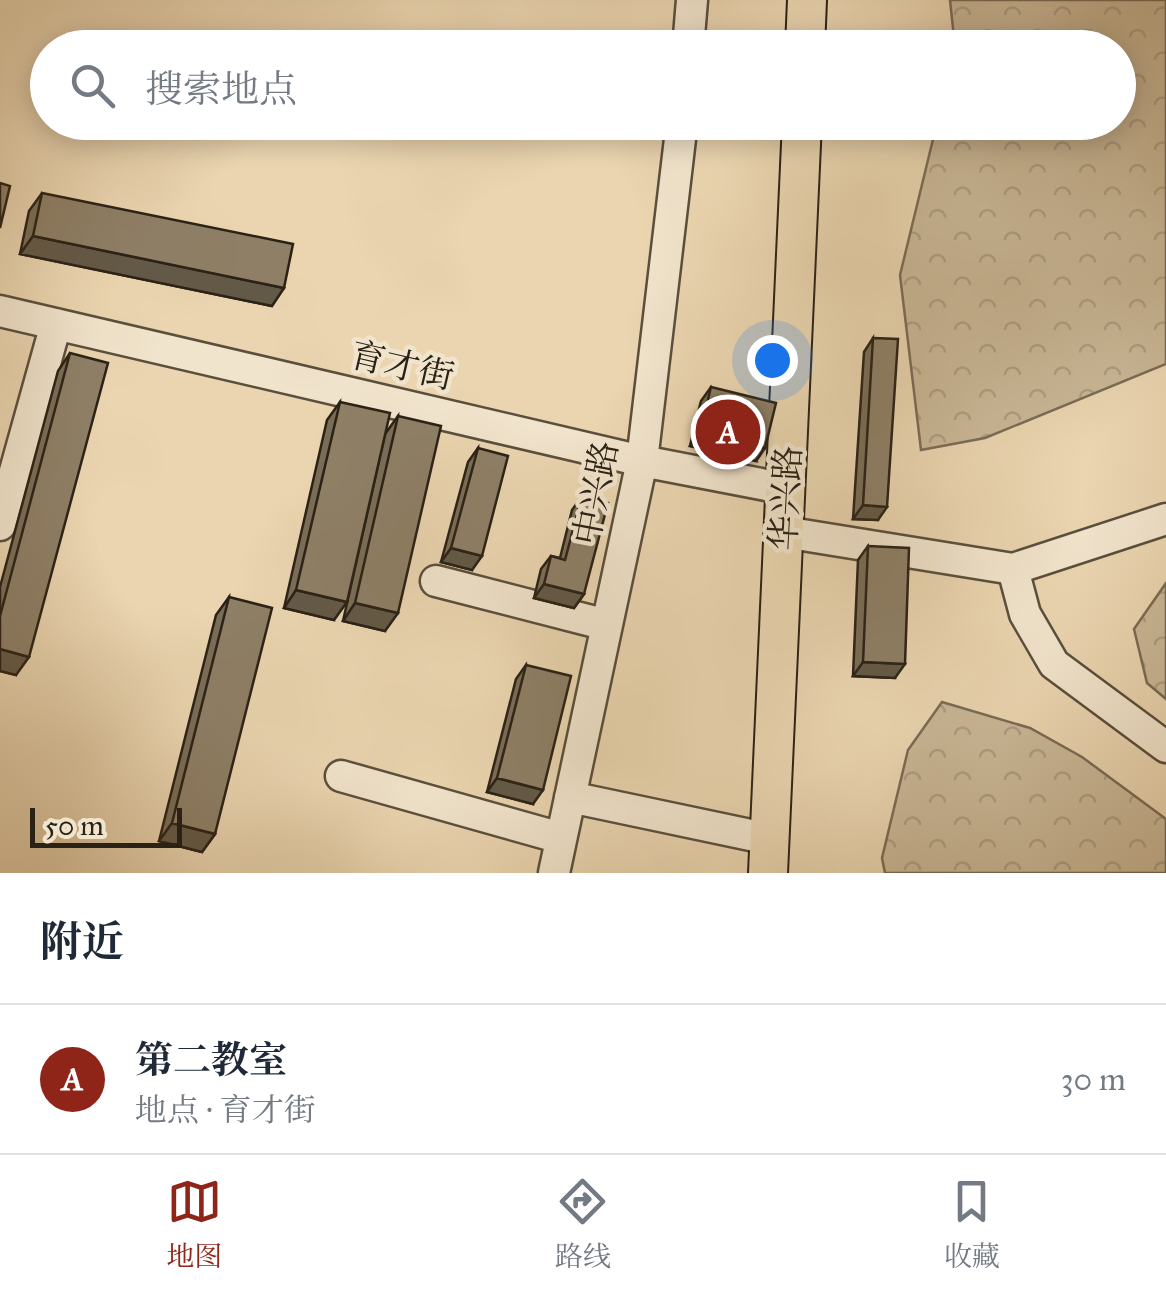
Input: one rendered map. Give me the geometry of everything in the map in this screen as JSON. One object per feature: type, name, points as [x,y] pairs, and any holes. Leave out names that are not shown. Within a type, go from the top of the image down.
[{"type":"main road","points":[[806,30],[807,0]]},
{"type":"main road","name":"华兴路","points":[[769,856],[801,140]]},
{"type":"street","points":[[690,30],[692,0]]},
{"type":"street","name":"中兴路","points":[[554,873],[642,461],[680,140]]},
{"type":"street","name":"育才街","points":[[0,311],[642,461],[788,489]]},
{"type":"street","points":[[0,525],[56,324]]},
{"type":"street","points":[[784,532],[1013,569],[1166,520]]},
{"type":"street","points":[[1013,569],[1025,614],[1054,664],[1166,747]]},
{"type":"street","points":[[436,581],[607,624]]},
{"type":"street","points":[[341,776],[561,838]]},
{"type":"street","points":[[570,797],[769,856]]},
{"type":"green space","points":[[950,0],[1166,0],[1166,364],[985,438],[921,450],[900,275],[933,140],[1136,140],[1136,30],[953,30]]},
{"type":"green space","points":[[1166,583],[1166,699],[1147,683],[1134,629]]},
{"type":"green space","points":[[942,702],[1030,728],[1082,757],[1166,819],[1166,873],[885,873],[882,858],[908,750]]},
{"type":"building","points":[[0,183],[10,186],[0,228]]},
{"type":"building","points":[[42,193],[293,244],[284,288],[33,236]]},
{"type":"building","points":[[873,338],[898,339],[887,507],[863,505]]},
{"type":"building","points":[[70,353],[108,363],[29,657],[0,649],[0,616]]},
{"type":"building","points":[[711,387],[776,403],[765,448],[700,432]]},
{"type":"building","points":[[340,402],[390,413],[347,602],[296,590]]},
{"type":"building","points":[[398,416],[441,426],[398,613],[355,603]]},
{"type":"building","points":[[478,448],[508,456],[482,556],[451,548]]},
{"type":"building","points":[[582,496],[608,503],[584,594],[544,584],[551,556],[565,560]]},
{"type":"building","points":[[868,546],[909,548],[905,664],[863,662]]},
{"type":"building","points":[[229,597],[272,608],[215,834],[172,823]]},
{"type":"building","points":[[526,665],[571,676],[543,790],[497,778]]},
{"type":"place","name":"第二教室","points":[[728,432]]}]
